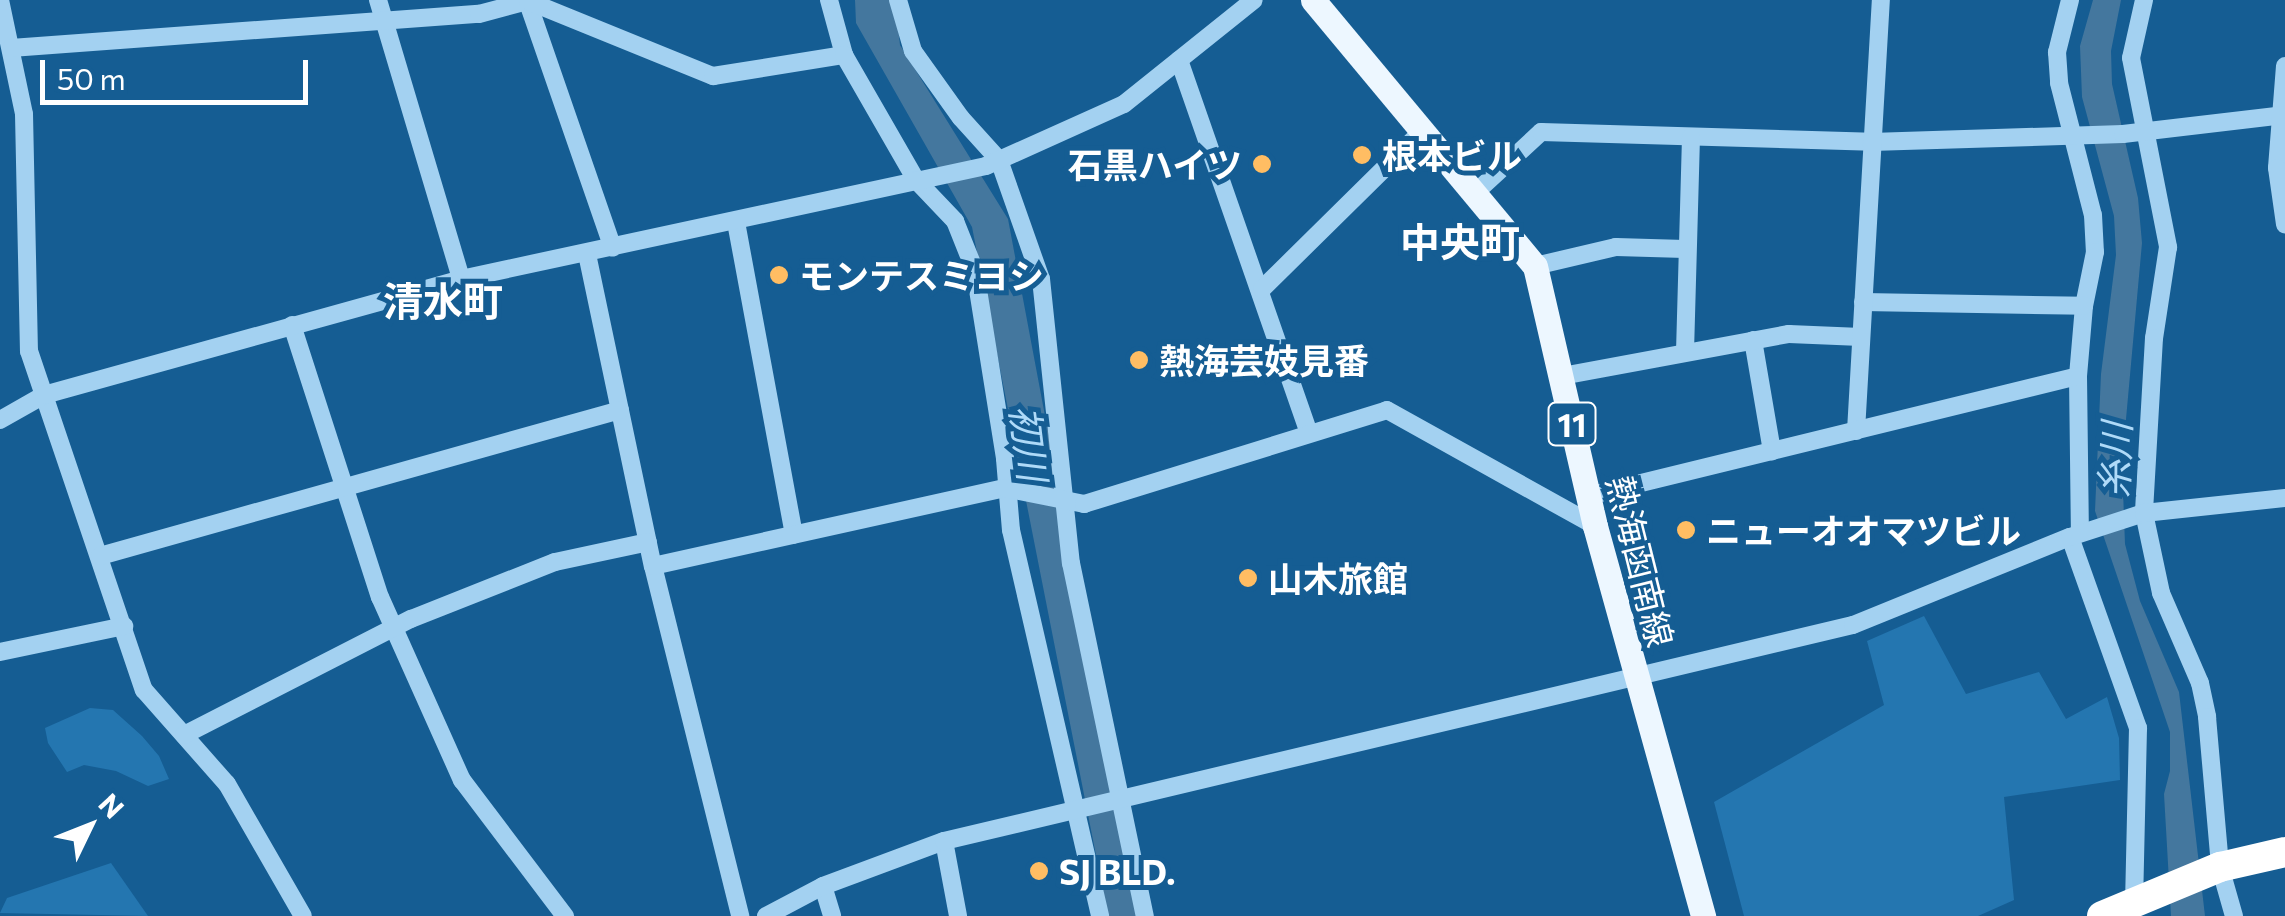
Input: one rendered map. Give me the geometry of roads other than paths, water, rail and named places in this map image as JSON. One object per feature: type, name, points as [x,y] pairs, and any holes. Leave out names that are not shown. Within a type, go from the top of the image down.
[{"type":"highway","points":[[2128,907],[2210,871],[2285,852]]},
{"type":"main road","name":"熱海函南線","points":[[1313,0],[1535,266],[1594,526],[1703,916]]},
{"type":"street","points":[[0,0],[24,114],[29,352],[144,690],[227,784],[303,916]]},
{"type":"street","points":[[378,0],[388,20],[461,280]]},
{"type":"street","points":[[830,0],[844,56],[954,221],[975,272],[1004,459],[1004,488],[1100,916]]},
{"type":"street","points":[[898,0],[913,51],[992,163],[1041,279],[1071,563],[1145,916]]},
{"type":"street","points":[[0,420],[44,396],[461,280],[992,163],[1124,104],[1254,0]]},
{"type":"street","points":[[1856,431],[1881,0]]},
{"type":"street","points":[[2070,0],[2057,52],[2059,83],[2093,214],[2095,252],[2084,306],[2078,376],[2075,535],[2138,728],[2128,907]]},
{"type":"street","points":[[2144,0],[2132,58],[2168,247],[2154,338],[2144,514],[2161,592],[2200,683],[2207,717],[2210,871],[2234,916]]},
{"type":"street","points":[[12,48],[479,14],[528,1],[712,76],[844,56]]},
{"type":"street","points":[[528,1],[612,248]]},
{"type":"street","points":[[1179,60],[1262,289],[1309,434]]},
{"type":"street","points":[[2285,66],[2277,168],[2285,222]]},
{"type":"street","points":[[1475,193],[1541,132],[1871,142],[2123,134],[2282,116]]},
{"type":"street","points":[[1262,289],[1422,131]]},
{"type":"street","points":[[1686,352],[1685,249],[1691,137]]},
{"type":"street","points":[[736,222],[794,535]]},
{"type":"street","points":[[1535,266],[1616,247],[1685,249]]},
{"type":"street","points":[[587,254],[653,566],[740,916]]},
{"type":"street","points":[[1864,302],[2084,306]]},
{"type":"street","points":[[292,325],[394,627],[462,780],[565,916]]},
{"type":"street","points":[[1562,376],[1789,334],[1860,337]]},
{"type":"street","points":[[1753,340],[1772,451]]},
{"type":"street","points":[[1588,496],[2078,376]]},
{"type":"street","points":[[100,556],[620,410]]},
{"type":"street","points":[[653,566],[1004,488],[1084,504],[1386,410],[1594,526]]},
{"type":"street","points":[[766,916],[823,886],[944,841],[1078,806],[1635,680],[1853,625],[2075,535],[2144,514],[2285,498]]},
{"type":"street","points":[[184,735],[394,627],[555,562],[648,542]]},
{"type":"street","points":[[0,652],[124,626]]},
{"type":"street","points":[[944,841],[958,916]]},
{"type":"street","points":[[823,886],[832,916]]},
{"type":"water","name":"初川","points":[[855,0],[895,0],[900,45],[1008,219],[1139,916],[1108,916],[972,227],[856,23]]},
{"type":"water","name":"糸川","points":[[2093,0],[2121,0],[2111,51],[2112,84],[2138,198],[2142,243],[2122,463],[2125,544],[2140,601],[2179,692],[2205,916],[2171,916],[2164,794],[2170,771],[2170,732],[2095,511],[2101,374],[2116,255],[2114,216],[2082,97],[2080,46]]},
{"type":"place","name":"根本ビル","points":[[1362,155]]},
{"type":"place","name":"石黒ハイツ","points":[[1262,164]]},
{"type":"place","name":"モンテスミヨシ","points":[[779,275]]},
{"type":"place","name":"熱海芸妓見番","points":[[1139,360]]},
{"type":"place","name":"ニューオオマツビル","points":[[1686,530]]},
{"type":"place","name":"山木旅館","points":[[1248,578]]},
{"type":"place","name":"SJ BLD.","points":[[1039,871]]},
{"type":"district","name":"中央町","points":[[1460,241]]},
{"type":"district","name":"清水町","points":[[443,300]]}]
